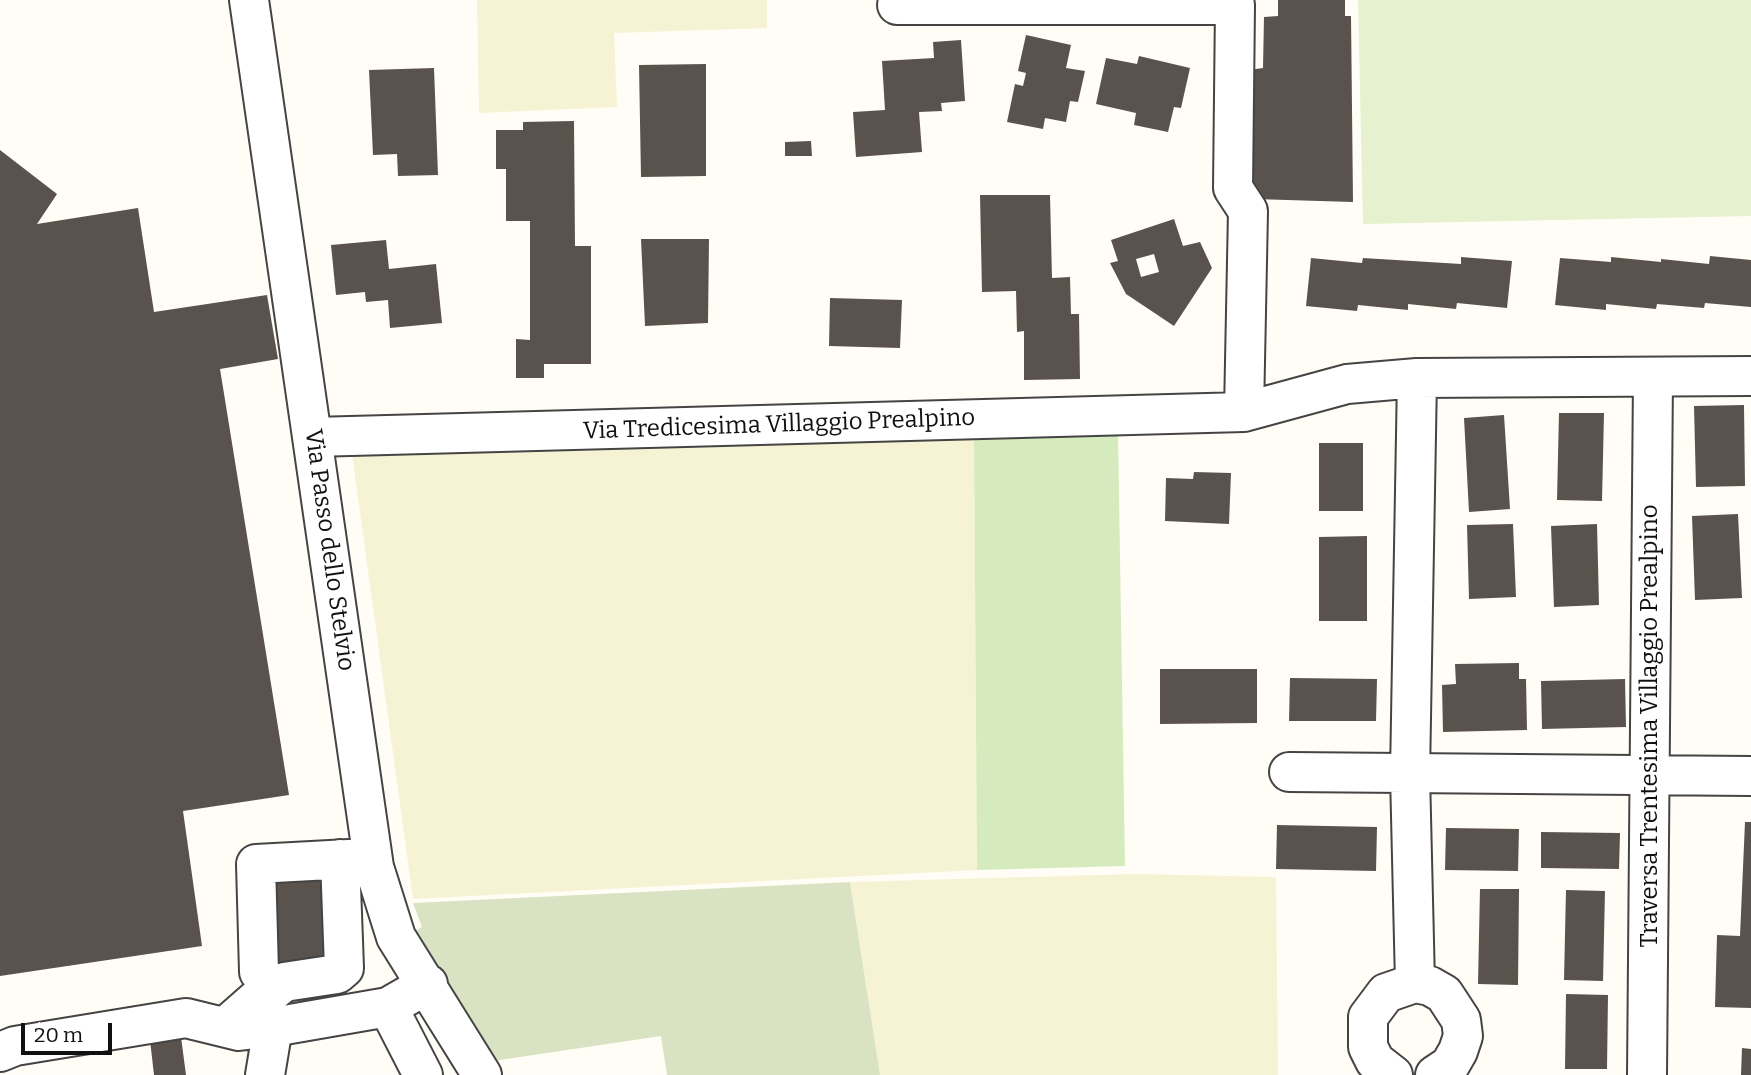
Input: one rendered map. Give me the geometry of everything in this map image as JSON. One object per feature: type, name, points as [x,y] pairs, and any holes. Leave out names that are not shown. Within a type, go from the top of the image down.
[{"type":"street","name":"Via Passo dello Stelvio","points":[[250,0],[313,437],[356,859],[396,937],[428,984],[482,1075]]},
{"type":"street","points":[[897,5],[1235,5],[1233,188],[1248,211],[1244,412]]},
{"type":"street","name":"Via Tredicesima Villaggio Prealpino","points":[[313,437],[1244,412],[1347,384],[1417,378],[1751,376]]},
{"type":"street","name":"Traversa Trentesima Villaggio Prealpino","points":[[1647,1075],[1653,377]]},
{"type":"street","points":[[1415,984],[1410,774],[1417,378]]},
{"type":"street","points":[[1289,772],[1751,776]]},
{"type":"street","points":[[225,1027],[258,998],[268,995],[284,982],[337,974],[344,968],[356,859],[256,864],[259,972]]},
{"type":"street","points":[[0,1052],[53,1039],[187,1018],[239,1031],[273,1027],[388,1007],[428,984]]},
{"type":"street","points":[[1393,1075],[1375,1061],[1368,1047],[1368,1017],[1386,993],[1415,984],[1430,986],[1444,994],[1461,1020],[1462,1036],[1450,1072]]},
{"type":"street","points":[[388,1007],[424,1075]]},
{"type":"street","points":[[265,1075],[273,1027]]},
{"type":"shaded area","points":[[477,0],[767,0],[767,28],[614,33],[617,107],[479,113]]},
{"type":"shaded area","points":[[974,438],[977,870],[413,899],[352,454]]},
{"type":"shaded area","points":[[1135,874],[1276,877],[1278,1075],[880,1075],[850,882]]},
{"type":"green space","points":[[1358,0],[1751,0],[1751,216],[1363,224]]},
{"type":"green space","points":[[1118,434],[1125,866],[977,870],[974,438]]},
{"type":"green space","points":[[850,882],[880,1075],[667,1075],[661,1036],[493,1061],[415,931],[422,927],[413,903]]},
{"type":"building","points":[[1278,0],[1345,0],[1345,16],[1351,16],[1353,202],[1254,199],[1249,70],[1263,68],[1264,17],[1278,16]]},
{"type":"building","points":[[1026,35],[1071,45],[1066,68],[1085,71],[1078,102],[1070,101],[1066,122],[1045,118],[1043,129],[1007,122],[1015,84],[1023,86],[1026,73],[1018,71]]},
{"type":"building","points":[[961,40],[965,101],[941,103],[942,111],[919,112],[922,152],[856,157],[853,112],[885,110],[882,61],[934,58],[933,42]]},
{"type":"building","points":[[1139,56],[1190,68],[1181,108],[1174,107],[1168,132],[1134,125],[1136,113],[1096,104],[1106,58],[1137,64]]},
{"type":"building","points":[[706,64],[706,176],[641,177],[639,65]]},
{"type":"building","points":[[434,68],[438,175],[398,176],[397,154],[373,155],[369,70]]},
{"type":"building","points":[[574,121],[575,246],[591,246],[591,364],[544,364],[544,378],[516,378],[516,339],[530,340],[530,221],[506,221],[506,169],[496,169],[496,130],[523,130],[523,122]]},
{"type":"building","points":[[811,141],[812,156],[785,156],[785,142]]},
{"type":"building","points":[[0,150],[57,194],[37,224],[138,208],[154,312],[267,295],[278,359],[220,369],[289,795],[183,811],[202,946],[0,976]]},
{"type":"building","points":[[980,195],[1050,195],[1052,278],[1070,277],[1071,314],[1079,314],[1080,379],[1024,380],[1024,331],[1017,332],[1016,291],[982,292]]},
{"type":"building","points":[[1174,219],[1183,246],[1200,242],[1212,268],[1174,326],[1126,294],[1110,263],[1118,261],[1111,240]],"holes":[[[1154,254],[1159,272],[1141,277],[1136,259]]]},
{"type":"building","points":[[641,239],[709,239],[708,323],[645,326]]},
{"type":"building","points":[[386,240],[389,269],[436,264],[442,323],[390,328],[388,300],[366,302],[365,292],[336,295],[331,245]]},
{"type":"building","points":[[1710,256],[1751,260],[1751,307],[1705,303],[1704,308],[1657,304],[1656,309],[1606,304],[1606,310],[1555,305],[1560,258],[1611,262],[1611,257],[1661,262],[1661,259],[1709,264]]},
{"type":"building","points":[[1461,257],[1512,261],[1507,308],[1457,303],[1456,309],[1408,304],[1408,310],[1358,305],[1357,311],[1306,306],[1311,258],[1362,263],[1363,258],[1461,264]]},
{"type":"building","points":[[830,298],[902,300],[900,348],[829,346]]},
{"type":"building","points":[[1744,405],[1745,486],[1696,487],[1694,406]]},
{"type":"building","points":[[1559,413],[1604,413],[1602,501],[1557,500]]},
{"type":"building","points":[[1504,415],[1510,509],[1469,512],[1464,418]]},
{"type":"building","points":[[1319,443],[1363,443],[1363,511],[1319,511]]},
{"type":"building","points":[[1194,472],[1231,473],[1229,524],[1165,521],[1166,478],[1193,479]]},
{"type":"building","points":[[1738,514],[1742,598],[1695,600],[1692,516]]},
{"type":"building","points":[[1513,524],[1516,597],[1469,599],[1467,525]]},
{"type":"building","points":[[1597,524],[1599,605],[1554,607],[1551,526]]},
{"type":"building","points":[[1367,536],[1367,621],[1319,621],[1319,537]]},
{"type":"building","points":[[1519,663],[1519,679],[1526,679],[1527,730],[1443,732],[1442,685],[1456,684],[1455,664]]},
{"type":"building","points":[[1160,669],[1257,669],[1257,723],[1160,724]]},
{"type":"building","points":[[1290,678],[1377,679],[1376,721],[1289,721]]},
{"type":"building","points":[[1625,679],[1626,727],[1542,729],[1541,681]]},
{"type":"building","points":[[1745,822],[1751,822],[1751,1008],[1715,1007],[1717,935],[1740,936]]},
{"type":"building","points":[[1277,825],[1377,827],[1376,871],[1276,869]]},
{"type":"building","points":[[1446,828],[1519,829],[1518,871],[1445,870]]},
{"type":"building","points":[[1541,832],[1620,833],[1619,869],[1541,868]]},
{"type":"building","points":[[333,869],[327,969],[268,972],[274,872]]},
{"type":"building","points":[[1480,889],[1519,889],[1518,985],[1478,984]]},
{"type":"building","points":[[1566,890],[1605,891],[1603,981],[1564,980]]},
{"type":"building","points":[[1566,994],[1608,995],[1607,1069],[1565,1069]]},
{"type":"building","points":[[181,1037],[186,1075],[154,1075],[150,1040]]},
{"type":"building","points":[[1742,1048],[1751,1049],[1751,1075],[1741,1075]]}]
